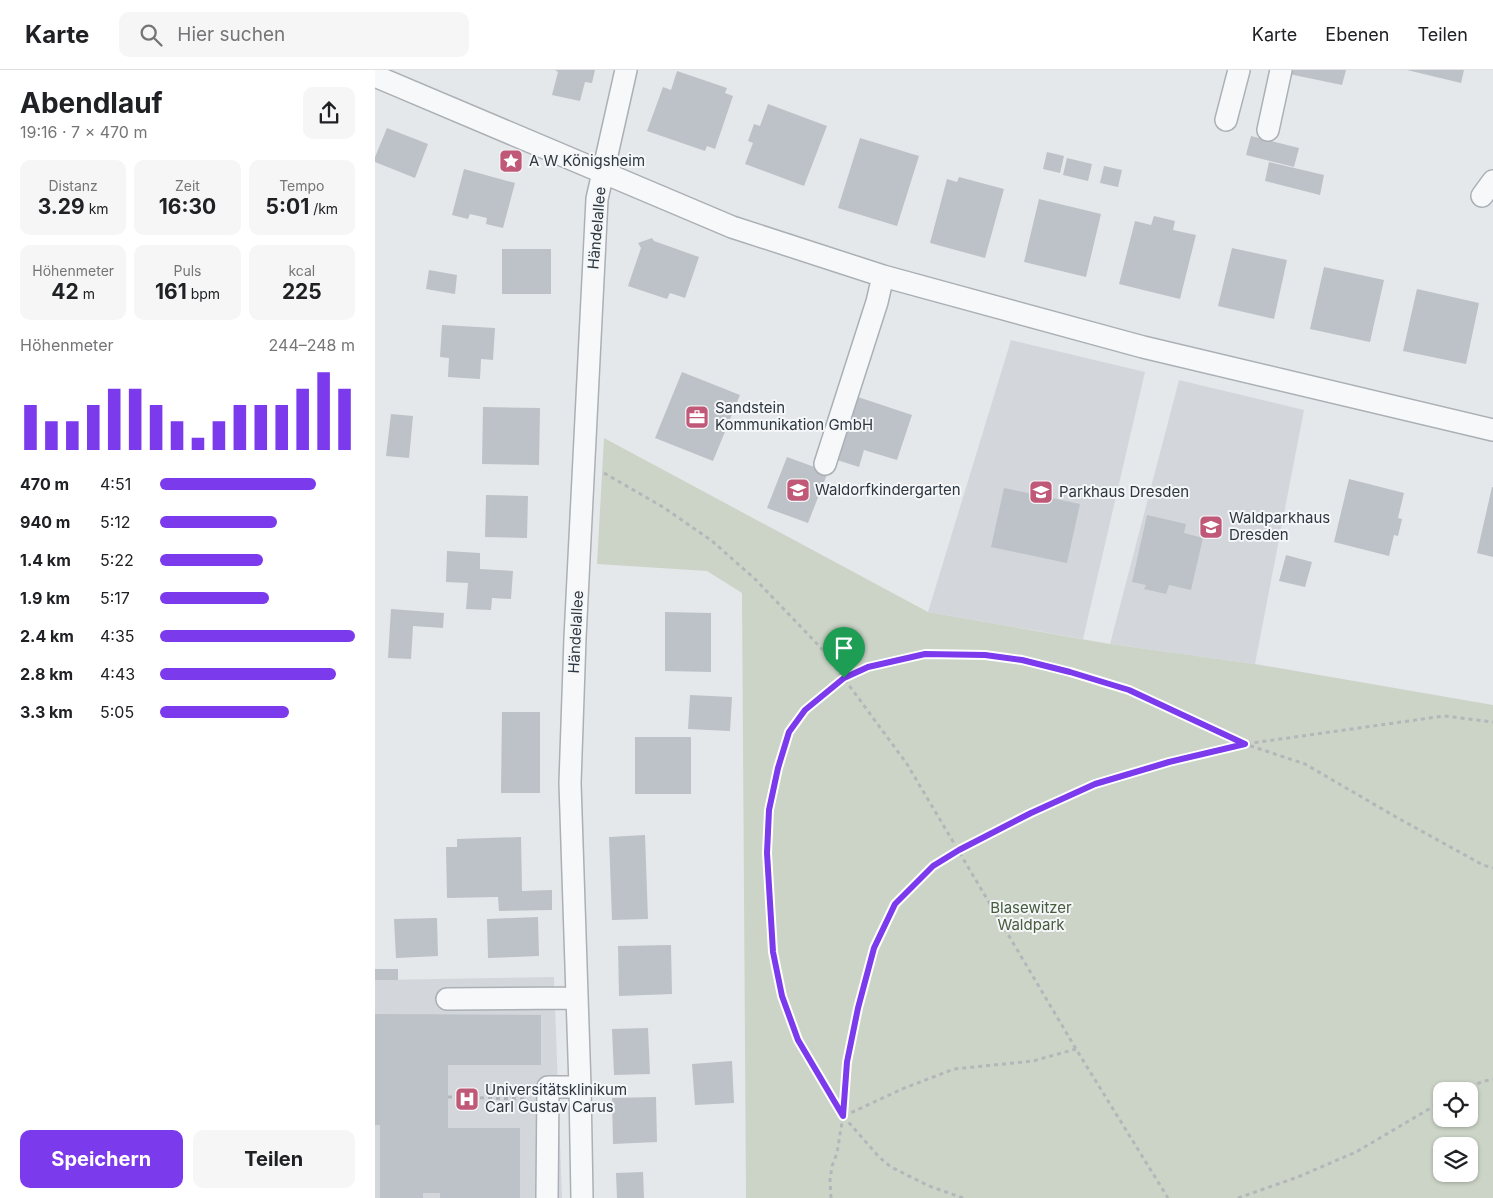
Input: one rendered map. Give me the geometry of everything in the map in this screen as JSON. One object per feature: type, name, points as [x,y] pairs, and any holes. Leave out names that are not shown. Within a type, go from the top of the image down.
[{"type":"street","name":"Händelallee","points":[[581,1198],[570,783],[575,638],[597,199],[626,70]]},
{"type":"street","points":[[1226,120],[1239,70]]},
{"type":"street","points":[[1268,130],[1281,70]]},
{"type":"street","points":[[375,76],[732,227],[883,276],[1143,347],[1493,430]]},
{"type":"street","points":[[825,464],[877,302],[883,276]]},
{"type":"street","points":[[447,999],[576,998]]},
{"type":"street","points":[[547,1198],[548,1087],[579,1087]]},
{"type":"path","points":[[584,470],[602,472],[663,507],[711,541],[755,579],[823,650],[907,764],[1076,1049],[1168,1198]]},
{"type":"path","points":[[963,1198],[929,1186],[891,1168],[879,1157],[843,1116],[798,1040],[782,996],[773,952],[767,853],[769,810],[778,768],[789,732],[805,710],[844,678],[868,667],[925,654],[985,655],[1022,660],[1070,672],[1129,690],[1245,744],[1305,764],[1395,817],[1493,868]]},
{"type":"path","points":[[831,1198],[830,1180],[843,1116],[849,1053],[858,1008],[874,948],[895,904],[933,866],[959,850],[1031,813],[1095,784],[1169,762],[1245,744],[1444,716],[1493,722]]},
{"type":"path","points":[[843,1116],[902,1089],[954,1069],[1033,1061],[1076,1049]]},
{"type":"path","points":[[1478,1084],[1493,1080]]},
{"type":"path","points":[[448,1097],[548,1100]]},
{"type":"path","points":[[1238,1198],[1298,1177],[1356,1152],[1433,1107]]},
{"type":"shaded area","name":"Parkhaus Dresden","points":[[1011,340],[1145,372],[1083,639],[928,612]]},
{"type":"shaded area","name":"Waldparkhaus Dresden","points":[[1179,380],[1304,410],[1255,664],[1110,644]]},
{"type":"shaded area","name":"Universitätsklinikum Carl Gustav Carus","points":[[554,977],[562,1198],[375,1198],[375,980]]},
{"type":"green space","name":"Blasewitzer Waldpark","points":[[604,438],[928,612],[1110,644],[1255,664],[1493,705],[1493,1198],[746,1198],[742,593],[707,571],[597,564]]},
{"type":"building","points":[[555,70],[595,70],[592,83],[585,82],[580,101],[552,95],[558,72]]},
{"type":"building","points":[[1290,70],[1346,70],[1342,85],[1289,74]]},
{"type":"building","points":[[1407,70],[1464,70],[1461,83]]},
{"type":"building","points":[[677,71],[727,88],[725,93],[733,96],[715,149],[707,146],[705,151],[647,131],[663,87],[671,90]]},
{"type":"building","points":[[768,104],[827,126],[804,186],[745,164],[753,143],[748,141],[754,124],[760,126]]},
{"type":"building","points":[[387,128],[428,144],[415,178],[375,162],[375,157]]},
{"type":"building","points":[[1251,136],[1299,148],[1294,167],[1246,155]]},
{"type":"building","points":[[860,138],[919,156],[897,226],[838,208]]},
{"type":"building","points":[[1047,152],[1064,156],[1060,173],[1043,169]]},
{"type":"building","points":[[1067,158],[1092,164],[1088,181],[1063,175]]},
{"type":"building","points":[[1269,162],[1324,175],[1320,195],[1265,181]]},
{"type":"building","points":[[1104,166],[1122,170],[1118,187],[1100,183]]},
{"type":"building","points":[[464,169],[515,183],[503,228],[486,224],[487,218],[470,214],[468,219],[452,215]]},
{"type":"building","points":[[959,177],[1004,189],[985,258],[930,243],[947,179],[957,182]]},
{"type":"building","points":[[1039,199],[1101,214],[1086,277],[1024,262]]},
{"type":"building","points":[[1154,216],[1175,221],[1173,230],[1196,235],[1180,299],[1119,284],[1135,221],[1151,225]]},
{"type":"building","points":[[652,238],[654,241],[699,257],[685,298],[670,293],[667,299],[628,286],[641,248],[638,243]]},
{"type":"building","points":[[1232,248],[1287,260],[1274,319],[1218,306]]},
{"type":"building","points":[[502,249],[551,249],[551,294],[502,294]]},
{"type":"building","points":[[1324,267],[1384,280],[1370,342],[1310,329]]},
{"type":"building","points":[[429,270],[457,275],[455,294],[426,289]]},
{"type":"building","points":[[1417,289],[1479,303],[1466,364],[1403,351]]},
{"type":"building","points":[[442,325],[495,328],[493,360],[481,359],[480,379],[448,377],[449,358],[440,357]]},
{"type":"building","name":"Sandstein Kommunikation GmbH","points":[[682,372],[740,395],[713,461],[655,438]]},
{"type":"building","points":[[858,397],[912,415],[897,460],[864,450],[859,467],[837,460]]},
{"type":"building","points":[[483,407],[540,408],[539,465],[482,464]]},
{"type":"building","points":[[391,414],[413,416],[409,458],[386,456]]},
{"type":"building","name":"Waldorfkindergarten","points":[[787,457],[828,472],[808,523],[767,508]]},
{"type":"building","points":[[1349,479],[1404,493],[1398,518],[1402,519],[1398,536],[1394,535],[1389,556],[1334,542]]},
{"type":"building","points":[[1493,487],[1493,557],[1477,553]]},
{"type":"building","points":[[1004,488],[1080,504],[1067,563],[991,547]]},
{"type":"building","points":[[486,495],[528,496],[527,538],[485,537]]},
{"type":"building","points":[[1147,515],[1186,524],[1184,533],[1203,538],[1191,590],[1169,585],[1166,594],[1144,589],[1146,585],[1132,582]]},
{"type":"building","points":[[447,551],[480,553],[480,569],[513,571],[511,599],[492,598],[491,610],[466,609],[468,583],[446,582]]},
{"type":"building","points":[[1286,555],[1312,562],[1305,587],[1279,581]]},
{"type":"building","points":[[391,609],[444,613],[443,628],[413,626],[411,659],[388,658]]},
{"type":"building","points":[[665,612],[711,613],[711,672],[665,671]]},
{"type":"building","points":[[690,695],[732,697],[730,731],[688,729]]},
{"type":"building","points":[[502,712],[540,712],[540,793],[501,793]]},
{"type":"building","points":[[635,737],[691,737],[691,794],[635,794]]},
{"type":"building","points":[[645,835],[648,919],[612,920],[609,837]]},
{"type":"building","points":[[521,837],[522,891],[552,890],[552,910],[499,911],[498,897],[447,898],[446,847],[457,847],[457,839]]},
{"type":"building","points":[[538,917],[539,956],[488,958],[487,919]]},
{"type":"building","points":[[437,918],[438,956],[396,958],[394,919]]},
{"type":"building","points":[[671,945],[672,994],[619,996],[618,946]]},
{"type":"building","points":[[375,969],[398,969],[398,980],[375,980]]},
{"type":"building","points":[[375,1014],[541,1015],[541,1065],[448,1065],[448,1128],[520,1128],[520,1198],[440,1198],[440,1193],[423,1193],[423,1198],[380,1198],[380,1125],[375,1125]]},
{"type":"building","points":[[648,1028],[650,1074],[614,1075],[612,1029]]},
{"type":"building","points":[[732,1061],[734,1103],[695,1105],[692,1064]]},
{"type":"building","points":[[656,1097],[657,1142],[613,1144],[612,1098]]},
{"type":"building","points":[[643,1172],[644,1198],[617,1198],[616,1173]]},
{"type":"place","name":"A W Königsheim","points":[[511,161]]},
{"type":"place","name":"Sandstein Kommunikation GmbH","points":[[697,417]]},
{"type":"place","name":"Waldorfkindergarten","points":[[798,490]]},
{"type":"place","name":"Parkhaus Dresden","points":[[1041,492]]},
{"type":"place","name":"Waldparkhaus Dresden","points":[[1211,527]]},
{"type":"place","name":"Universitätsklinikum Carl Gustav Carus","points":[[467,1099]]},
{"type":"route","points":[[925,654],[985,655],[1022,660],[1129,690],[1245,744],[1169,762],[1095,784],[1031,813],[959,850],[933,866],[895,904],[874,948],[858,1008],[847,1062],[843,1116],[798,1040],[782,996],[773,952],[767,853],[769,810],[778,768],[789,732],[805,710],[844,678],[868,667],[925,654]]}]
